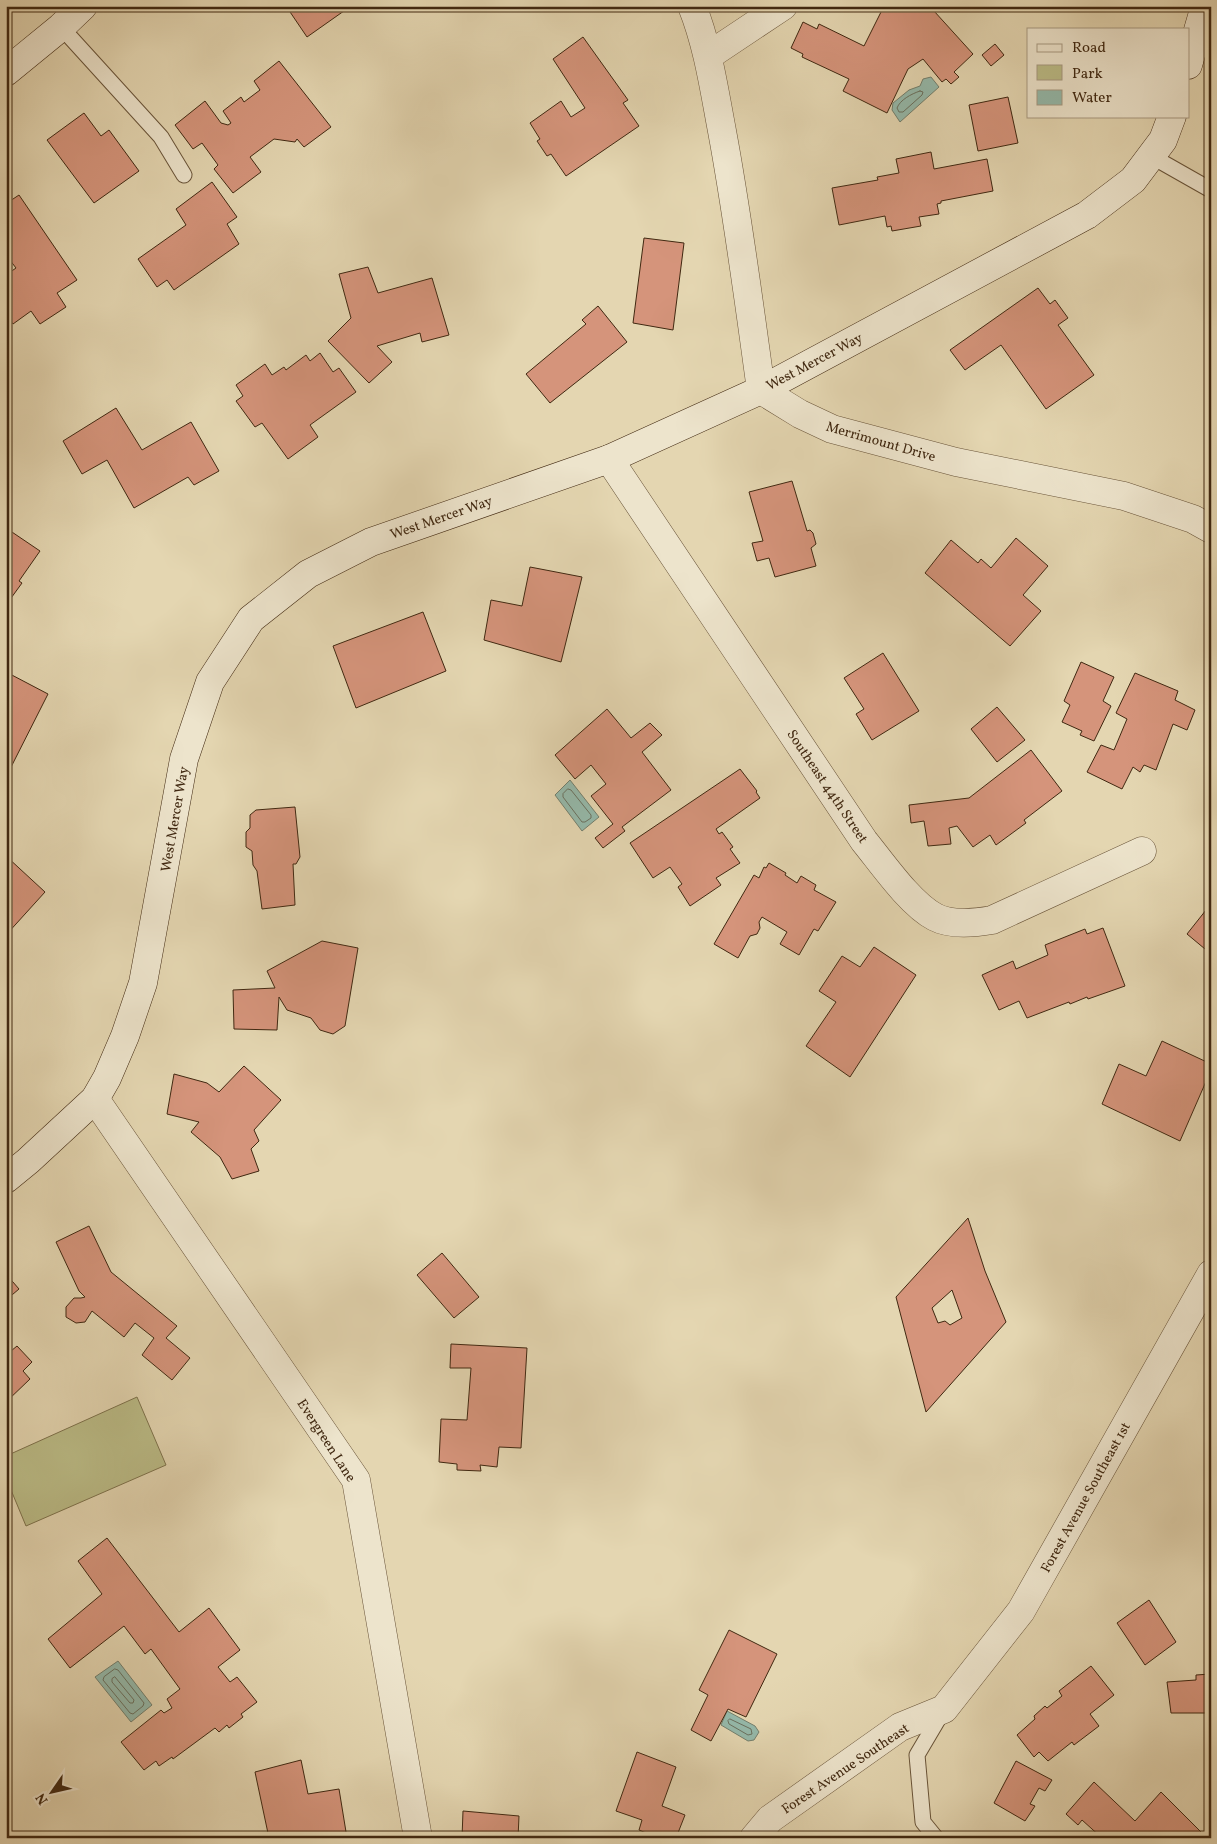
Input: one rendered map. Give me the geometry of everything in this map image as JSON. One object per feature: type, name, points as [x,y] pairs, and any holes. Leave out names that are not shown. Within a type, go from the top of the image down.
[{"type":"street","points":[[6,72],[61,27],[83,6]]},
{"type":"street","points":[[692,6],[708,56],[726,156],[761,390]]},
{"type":"street","points":[[708,56],[783,6]]},
{"type":"street","points":[[1190,58],[1205,6]]},
{"type":"street","name":"West Mercer Way","points":[[6,1179],[28,1162],[95,1100],[107,1078],[143,983],[184,759],[210,682],[251,619],[308,574],[371,542],[609,458],[761,390],[1087,214],[1132,180],[1163,140],[1171,118]]},
{"type":"street","name":"Merrimount Drive","points":[[761,390],[800,414],[832,428],[956,462],[1124,496],[1193,519],[1211,529]]},
{"type":"street","name":"Southeast 44th Street","points":[[609,458],[864,841],[908,896],[935,918],[966,924],[992,920],[1142,851]]},
{"type":"street","name":"Evergreen Lane","points":[[95,1100],[356,1480],[418,1838]]},
{"type":"street","name":"Forest Avenue Southeast 1st","points":[[944,1709],[1021,1611],[1211,1274]]},
{"type":"street","name":"Forest Avenue Southeast","points":[[754,1838],[770,1819],[900,1727],[944,1709]]},
{"type":"lane","points":[[61,27],[161,137],[184,176]]},
{"type":"lane","points":[[1151,156],[1211,190]]},
{"type":"lane","points":[[936,1838],[924,1822],[917,1755],[944,1709]]},
{"type":"green space","points":[[137,1397],[166,1465],[26,1526],[6,1478],[6,1456]]},
{"type":"water","points":[[931,77],[939,87],[900,122],[892,110],[893,103],[909,90],[920,86],[923,79]]},
{"type":"water","points":[[570,780],[599,817],[582,831],[555,795]]},
{"type":"water","points":[[118,1661],[152,1705],[131,1722],[95,1677]]},
{"type":"water","points":[[727,1711],[755,1726],[759,1732],[754,1740],[748,1741],[721,1725]]},
{"type":"building","points":[[286,6],[351,6],[307,37]]},
{"type":"building","points":[[884,6],[926,6],[934,11],[973,54],[954,72],[959,77],[951,84],[946,79],[942,82],[923,59],[908,69],[887,113],[843,91],[849,79],[802,57],[803,54],[791,48],[803,22],[817,29],[819,24],[864,46]]},
{"type":"building","points":[[583,37],[628,100],[623,103],[639,126],[566,176],[551,154],[547,156],[537,141],[540,139],[530,123],[561,101],[571,117],[585,108],[553,59]]},
{"type":"building","points":[[995,44],[1004,55],[991,66],[982,55]]},
{"type":"building","points":[[279,61],[331,127],[304,147],[297,139],[295,142],[274,139],[250,157],[261,172],[233,193],[214,169],[218,165],[202,143],[193,149],[175,125],[205,101],[221,123],[228,125],[231,123],[223,111],[241,97],[244,102],[260,90],[254,81]]},
{"type":"building","points":[[1008,97],[1018,143],[978,151],[969,105]]},
{"type":"building","points":[[84,113],[101,136],[109,130],[139,171],[94,203],[47,140]]},
{"type":"building","points":[[931,152],[934,169],[987,159],[993,191],[941,201],[941,203],[937,204],[939,214],[919,217],[921,226],[892,231],[891,226],[887,227],[885,216],[839,225],[832,188],[878,180],[877,177],[899,173],[896,159]]},
{"type":"building","points":[[212,182],[237,217],[227,224],[239,244],[174,290],[167,280],[157,287],[138,259],[186,225],[176,209]]},
{"type":"building","points":[[19,195],[77,280],[57,293],[66,307],[40,324],[31,311],[13,324],[10,320],[6,323],[6,275],[16,268],[6,255],[6,197],[10,201]]},
{"type":"building","points":[[644,238],[684,243],[673,330],[633,323]]},
{"type":"building","points":[[368,267],[378,293],[432,278],[449,335],[422,342],[420,333],[377,346],[392,362],[369,383],[328,341],[351,318],[339,274]]},
{"type":"building","points":[[1038,288],[1050,304],[1055,300],[1068,318],[1058,325],[1094,375],[1046,409],[1001,345],[965,370],[950,350]]},
{"type":"building","points":[[598,306],[627,342],[550,403],[526,374],[586,324],[582,320]]},
{"type":"building","points":[[320,353],[333,372],[339,368],[356,392],[310,425],[318,437],[288,459],[262,423],[255,427],[236,401],[243,396],[236,385],[265,364],[272,375],[284,367],[286,370],[306,355],[310,361]]},
{"type":"building","points":[[116,408],[142,450],[191,422],[219,471],[194,485],[188,477],[134,508],[107,460],[82,474],[63,441]]},
{"type":"building","points":[[792,481],[807,531],[810,530],[813,533],[816,544],[811,548],[816,566],[775,577],[769,558],[757,561],[752,543],[763,541],[749,492]]},
{"type":"building","points":[[6,528],[40,551],[19,581],[22,583],[6,605]]},
{"type":"building","points":[[1016,538],[1048,566],[1023,595],[1041,611],[1010,646],[925,573],[951,540],[978,563],[981,559],[991,568]]},
{"type":"building","points":[[530,567],[582,577],[561,662],[484,640],[491,600],[522,606]]},
{"type":"building","points":[[423,612],[446,671],[356,708],[333,646]]},
{"type":"building","points":[[883,653],[919,711],[872,740],[856,714],[864,709],[844,678]]},
{"type":"building","points":[[1081,662],[1114,677],[1103,701],[1111,706],[1094,741],[1080,735],[1082,731],[1062,722],[1070,705],[1064,701]]},
{"type":"building","points":[[8,673],[48,694],[6,777],[6,677]]},
{"type":"building","points":[[1135,673],[1178,691],[1175,700],[1195,710],[1187,730],[1173,724],[1156,770],[1144,765],[1140,772],[1133,767],[1122,789],[1087,772],[1101,745],[1114,750],[1127,719],[1116,713]]},
{"type":"building","points":[[997,707],[1025,740],[997,762],[971,729]]},
{"type":"building","points":[[607,709],[631,738],[650,723],[662,735],[642,752],[671,790],[622,827],[625,831],[603,848],[595,838],[613,824],[591,796],[606,784],[591,765],[575,779],[555,755]]},
{"type":"building","points":[[1031,750],[1062,791],[1024,820],[1026,823],[996,845],[990,835],[973,847],[957,826],[949,828],[951,844],[928,846],[924,821],[911,823],[909,805],[969,798]]},
{"type":"building","points":[[740,769],[757,791],[760,798],[716,829],[719,834],[722,832],[733,847],[730,849],[740,863],[716,878],[721,885],[690,906],[678,887],[682,884],[670,867],[653,878],[630,843]]},
{"type":"building","points":[[295,807],[300,857],[296,864],[293,864],[295,905],[262,909],[257,871],[253,865],[252,851],[246,847],[246,832],[250,828],[250,815],[256,810]]},
{"type":"building","points":[[6,856],[45,892],[6,935]]},
{"type":"building","points":[[769,863],[786,873],[785,875],[797,883],[801,876],[816,885],[814,890],[836,902],[818,931],[814,929],[799,955],[780,944],[787,932],[762,917],[757,934],[750,936],[738,958],[714,944],[754,875],[759,878],[764,867],[766,868]]},
{"type":"building","points":[[1211,905],[1211,954],[1187,934]]},
{"type":"building","points":[[1103,928],[1125,986],[1088,999],[1087,997],[1070,1004],[1069,1002],[1027,1018],[1019,1001],[999,1010],[982,975],[1013,961],[1016,969],[1048,955],[1045,945],[1085,929],[1087,934]]},
{"type":"building","points":[[322,941],[358,948],[345,1026],[333,1034],[320,1030],[311,1018],[287,1010],[279,997],[277,1030],[234,1029],[233,990],[275,988],[267,971]]},
{"type":"building","points":[[874,947],[916,975],[850,1077],[806,1046],[836,1002],[819,991],[842,956],[860,967]]},
{"type":"building","points":[[1162,1041],[1211,1064],[1211,1070],[1180,1141],[1102,1104],[1119,1064],[1146,1076]]},
{"type":"building","points":[[244,1066],[281,1100],[254,1130],[259,1141],[251,1149],[259,1171],[232,1179],[220,1157],[191,1132],[199,1122],[167,1114],[174,1074],[207,1083],[219,1092]]},
{"type":"building","points":[[968,1218],[985,1271],[1006,1322],[926,1412],[896,1297]],"holes":[[[952,1290],[962,1318],[950,1325],[945,1321],[938,1323],[932,1308]]]},
{"type":"building","points":[[89,1226],[111,1272],[177,1326],[166,1338],[190,1358],[172,1380],[142,1355],[154,1338],[135,1323],[124,1337],[92,1311],[85,1322],[76,1323],[66,1317],[66,1307],[74,1298],[85,1297],[79,1291],[56,1242]]},
{"type":"building","points":[[442,1253],[479,1297],[454,1318],[417,1275]]},
{"type":"building","points":[[6,1274],[19,1289],[6,1300]]},
{"type":"building","points":[[6,1344],[11,1351],[17,1346],[32,1362],[23,1371],[30,1379],[6,1402]]},
{"type":"building","points":[[451,1344],[527,1348],[521,1448],[499,1447],[497,1467],[480,1465],[481,1471],[457,1470],[457,1464],[439,1462],[441,1419],[467,1420],[471,1368],[450,1368]]},
{"type":"building","points":[[107,1538],[179,1632],[209,1608],[240,1650],[218,1667],[230,1682],[237,1677],[257,1702],[241,1714],[243,1717],[229,1728],[227,1725],[219,1732],[215,1728],[173,1759],[172,1757],[159,1766],[156,1761],[144,1770],[121,1742],[161,1710],[164,1713],[172,1708],[167,1699],[180,1689],[151,1649],[145,1654],[124,1626],[70,1668],[48,1639],[102,1594],[78,1561]]},
{"type":"building","points":[[1149,1600],[1176,1642],[1145,1665],[1117,1623]]},
{"type":"building","points":[[729,1630],[777,1654],[746,1717],[728,1709],[711,1741],[691,1730],[708,1695],[699,1690]]},
{"type":"building","points":[[1091,1666],[1114,1695],[1090,1714],[1099,1726],[1074,1745],[1072,1742],[1048,1761],[1039,1752],[1034,1757],[1017,1735],[1035,1719],[1034,1716],[1045,1706],[1047,1708],[1062,1696],[1059,1691]]},
{"type":"building","points":[[1211,1674],[1211,1725],[1210,1713],[1171,1713],[1167,1682],[1196,1680],[1196,1675]]},
{"type":"building","points":[[637,1752],[676,1767],[662,1806],[685,1815],[676,1838],[658,1838],[639,1830],[642,1820],[616,1811]]},
{"type":"building","points":[[301,1760],[308,1794],[339,1789],[347,1838],[269,1838],[255,1772]]},
{"type":"building","points":[[1016,1761],[1052,1780],[1045,1791],[1039,1788],[1030,1804],[1035,1806],[1025,1821],[994,1803]]},
{"type":"building","points":[[1094,1782],[1135,1821],[1161,1792],[1201,1832],[1195,1838],[1102,1838],[1082,1820],[1078,1825],[1066,1814]]},
{"type":"building","points":[[463,1811],[519,1816],[518,1838],[462,1838]]}]
